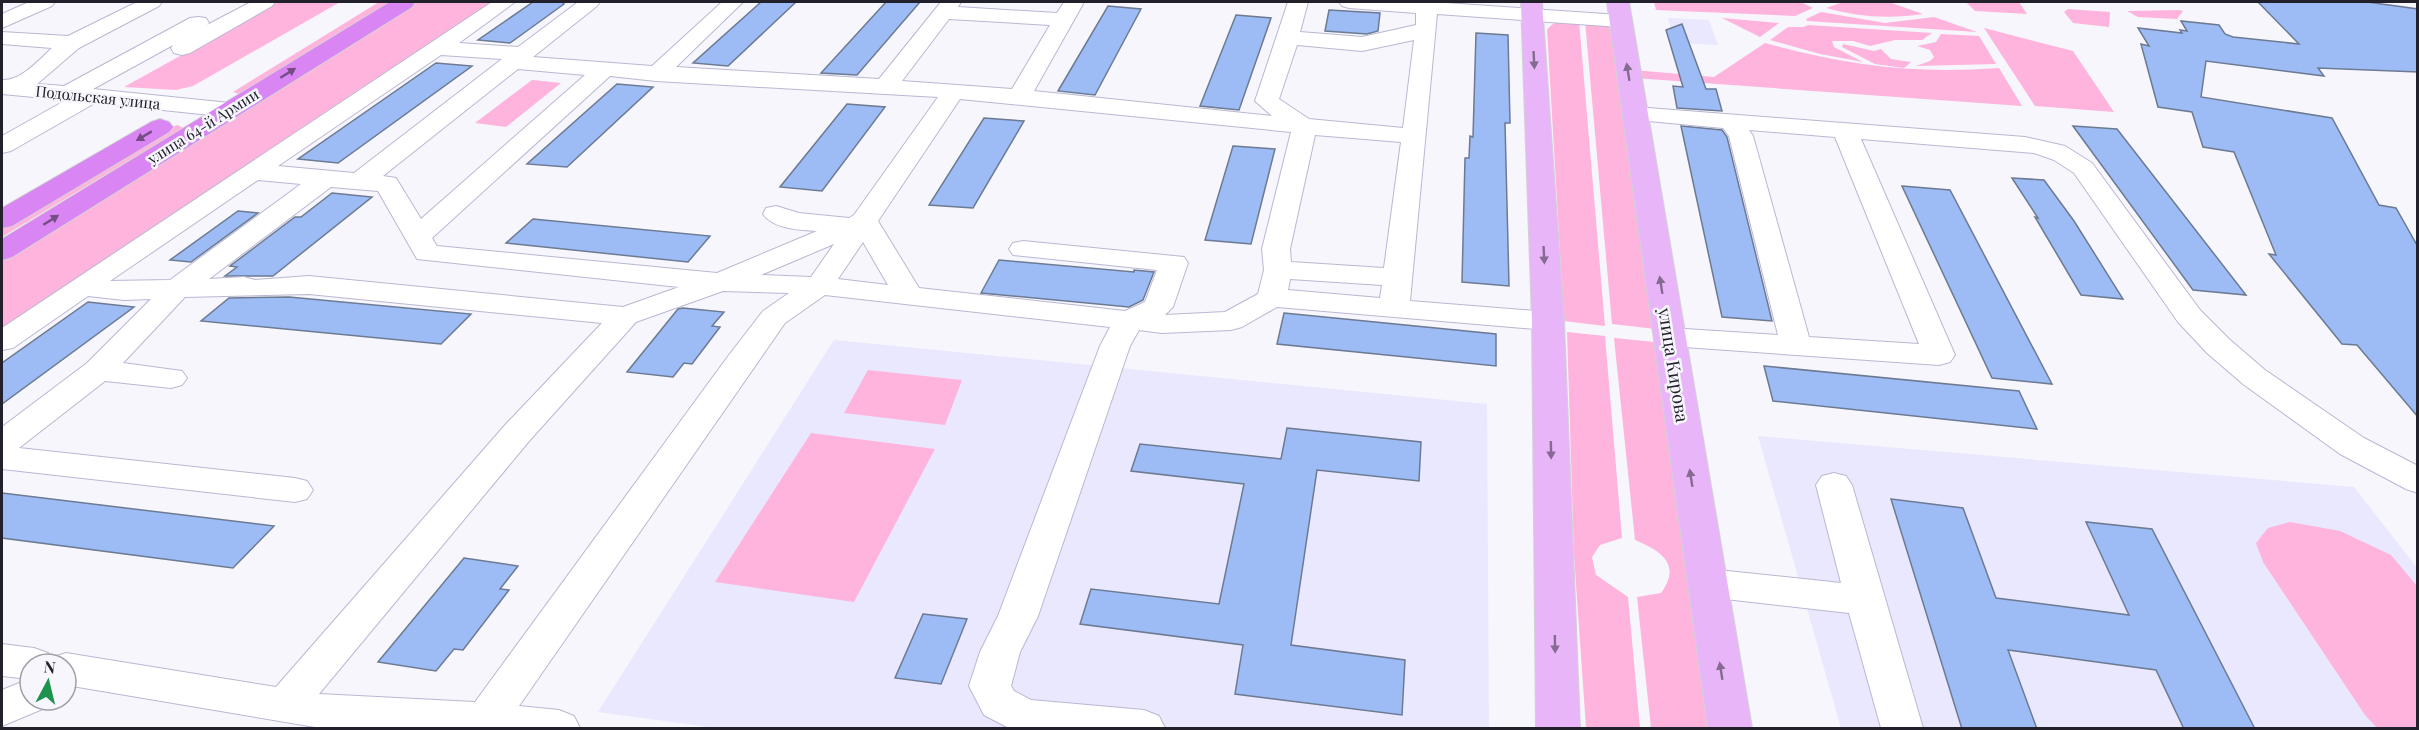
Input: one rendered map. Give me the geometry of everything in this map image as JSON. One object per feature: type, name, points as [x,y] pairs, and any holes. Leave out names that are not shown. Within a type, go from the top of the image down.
[{"type":"highway","name":"улица 64-й Армии","points":[[2,220],[367,2]]},
{"type":"highway","name":"улица 64-й Армии","points":[[2,251],[404,2]]},
{"type":"main road","points":[[1532,8],[1548,321],[1557,729]]},
{"type":"main road","name":"улица Кирова","points":[[1619,11],[1730,729]]},
{"type":"street","points":[[2,22],[45,2]]},
{"type":"street","points":[[7,88],[35,75],[71,43],[152,2]]},
{"type":"street","points":[[165,57],[265,2]]},
{"type":"street","points":[[2,341],[505,2]]},
{"type":"street","points":[[359,182],[590,2]]},
{"type":"street","points":[[656,74],[733,2]]},
{"type":"street","points":[[1298,2],[1267,101],[1304,127]]},
{"type":"street","points":[[1349,2],[1431,11],[1532,8],[1619,11]]},
{"type":"street","points":[[885,87],[947,7],[1069,11],[1019,97]]},
{"type":"street","points":[[1288,38],[1362,44],[1407,35],[1431,11]]},
{"type":"street","points":[[1394,308],[1431,11]]},
{"type":"street","points":[[2,146],[80,94],[198,23]]},
{"type":"street","points":[[2,38],[71,43]]},
{"type":"street","points":[[436,48],[604,70],[1019,97],[1304,127],[1414,136]]},
{"type":"street","points":[[417,237],[604,70]]},
{"type":"street","name":"Подольская улица","points":[[7,88],[230,110]]},
{"type":"street","points":[[474,723],[774,317],[819,286],[859,224],[953,92]]},
{"type":"street","points":[[1635,114],[2025,144],[2047,147],[2067,155],[2084,168],[2189,316],[2218,346],[2254,377],[2352,446],[2418,481]]},
{"type":"street","points":[[1731,122],[1741,136],[1796,344]]},
{"type":"street","points":[[1272,298],[1278,270],[1276,249],[1304,127]]},
{"type":"street","points":[[1670,337],[1939,355],[1845,131]]},
{"type":"street","points":[[253,172],[387,184],[427,253],[720,282],[819,286],[1162,324],[1231,321],[1272,298],[1548,321]]},
{"type":"street","points":[[2,444],[98,370],[177,290],[325,178]]},
{"type":"street","points":[[776,213],[795,221],[859,224]]},
{"type":"street","points":[[82,287],[124,291],[309,285],[625,316],[720,282],[859,224]]},
{"type":"street","points":[[859,224],[909,296]]},
{"type":"street","points":[[1023,249],[1174,263],[1158,307],[1129,320],[1108,366],[1018,616],[1000,652],[990,686],[999,703],[1025,717],[1144,729]]},
{"type":"street","points":[[516,306],[533,263]]},
{"type":"street","points":[[1278,270],[1397,278]]},
{"type":"street","points":[[285,705],[518,432],[625,316]]},
{"type":"street","points":[[98,370],[171,378]]},
{"type":"street","points":[[2,458],[295,490]]},
{"type":"street","points":[[1834,485],[1864,600],[1902,729]]},
{"type":"street","points":[[1707,583],[1864,600]]},
{"type":"street","points":[[2,660],[18,662]]},
{"type":"street","points":[[78,674],[321,711],[559,729]]},
{"type":"street","points":[[2,710],[18,702]]},
{"type":"shaded area","points":[[277,2],[340,2],[193,86],[176,90],[124,87]]},
{"type":"shaded area","points":[[379,2],[392,2],[248,91],[239,94],[233,92]]},
{"type":"shaded area","points":[[417,2],[495,2],[2,329],[2,261]]},
{"type":"shaded area","points":[[1654,2],[1801,2],[1813,8],[1795,16],[1656,10]]},
{"type":"shaded area","points":[[1843,2],[1889,2],[1923,14],[1874,16],[1826,8]]},
{"type":"shaded area","points":[[1966,2],[2019,2],[2027,14],[1975,11]]},
{"type":"shaded area","points":[[2068,9],[2110,12],[2109,27],[2073,23],[2064,12]]},
{"type":"shaded area","points":[[2127,11],[2183,11],[2177,19],[2138,17]]},
{"type":"shaded area","points":[[1821,12],[1885,23],[1934,17],[1977,32],[1807,21],[1806,19]]},
{"type":"shaded area","points":[[1668,18],[1709,20],[1718,45],[1675,43]]},
{"type":"shaded area","points":[[1722,18],[1779,23],[1760,37]]},
{"type":"shaded area","points":[[1579,21],[1605,326],[1564,321],[1547,30],[1557,22]]},
{"type":"shaded area","points":[[1585,21],[1611,27],[1655,329],[1612,324]]},
{"type":"shaded area","points":[[1808,25],[1932,33],[1922,40],[1895,40],[1870,46],[1853,41],[1832,41],[1834,47],[1863,62],[1820,54],[1770,40],[1788,27]]},
{"type":"shaded area","points":[[1984,28],[2073,51],[2114,112],[2035,106]]},
{"type":"shaded area","points":[[1941,34],[1979,36],[1996,64],[1916,66],[1934,57],[1930,50],[1917,46],[1936,42]]},
{"type":"shaded area","points":[[1765,43],[1853,63],[1909,69],[1999,68],[2022,106],[1634,78],[1633,70],[1714,77]]},
{"type":"shaded area","points":[[1843,44],[1874,51],[1881,49],[1891,59],[1911,62],[1904,68],[1875,64],[1842,47]]},
{"type":"shaded area","points":[[532,80],[561,83],[506,127],[475,123]]},
{"type":"shaded area","points":[[178,125],[183,128],[2,237],[2,228],[170,127]]},
{"type":"shaded area","points":[[1567,332],[1605,336],[1622,538],[1600,545],[1592,557],[1596,575],[1628,597],[1640,728],[1586,728],[1574,556]]},
{"type":"shaded area","points":[[1614,338],[1655,342],[1710,728],[1651,728],[1637,597],[1661,593],[1667,583],[1669,566],[1660,554],[1635,540]]},
{"type":"shaded area","points":[[834,340],[1487,404],[1489,728],[716,728],[598,712]]},
{"type":"shaded area","points":[[868,370],[962,380],[945,425],[844,413]]},
{"type":"shaded area","points":[[811,433],[935,449],[854,602],[715,582]]},
{"type":"shaded area","points":[[1758,436],[2354,487],[2417,568],[2417,728],[1841,728]]},
{"type":"shaded area","points":[[2290,522],[2340,531],[2391,555],[2417,586],[2417,728],[2377,728],[2365,715],[2263,562],[2256,543],[2268,528]]},
{"type":"building","points":[[533,2],[562,2],[564,4],[510,43],[478,40]]},
{"type":"building","points":[[761,2],[796,2],[728,66],[693,63]]},
{"type":"building","points":[[886,2],[920,2],[857,75],[821,73]]},
{"type":"building","points":[[2258,2],[2367,2],[2418,9],[2418,72],[2318,68],[2324,76],[2206,61],[2201,97],[2332,118],[2379,205],[2396,208],[2418,247],[2418,417],[2357,345],[2342,344],[2269,254],[2276,255],[2234,152],[2203,147],[2192,112],[2158,107],[2141,44],[2149,46],[2138,28],[2182,33],[2180,30],[2187,31],[2181,21],[2219,25],[2225,34],[2233,37],[2299,44]]},
{"type":"building","points":[[1108,6],[1141,9],[1095,95],[1058,91]]},
{"type":"building","points":[[1329,10],[1380,13],[1378,31],[1367,34],[1325,31]]},
{"type":"building","points":[[1236,15],[1271,18],[1239,110],[1200,106]]},
{"type":"building","points":[[1682,24],[1706,89],[1716,89],[1722,111],[1677,108],[1673,86],[1683,87],[1666,30]]},
{"type":"building","points":[[1476,33],[1508,35],[1510,123],[1505,123],[1509,286],[1462,282],[1465,158],[1469,158],[1470,136],[1473,137]]},
{"type":"building","points":[[436,63],[472,66],[338,163],[298,159]]},
{"type":"building","points":[[617,84],[653,87],[567,167],[527,164]]},
{"type":"building","points":[[847,104],[885,107],[822,191],[780,187]]},
{"type":"building","points":[[984,118],[1024,121],[973,208],[929,205]]},
{"type":"building","points":[[1681,126],[1722,130],[1727,137],[1772,321],[1722,317]]},
{"type":"building","points":[[2073,126],[2117,129],[2246,295],[2193,290]]},
{"type":"building","points":[[1233,146],[1275,149],[1251,244],[1205,240]]},
{"type":"building","points":[[2012,178],[2044,180],[2074,221],[2123,299],[2081,295],[2035,217],[2038,218]]},
{"type":"building","points":[[1902,186],[1950,190],[2052,384],[1992,378]]},
{"type":"building","points":[[332,193],[372,197],[273,276],[225,276],[237,267],[230,266],[295,217],[301,217]]},
{"type":"building","points":[[238,211],[258,213],[191,262],[170,260]]},
{"type":"building","points":[[533,219],[710,236],[688,262],[506,243]]},
{"type":"building","points":[[999,260],[1154,272],[1143,300],[1129,307],[981,293]]},
{"type":"building","points":[[289,297],[471,314],[441,344],[201,321],[229,298]]},
{"type":"building","points":[[88,302],[134,307],[2,404],[2,363]]},
{"type":"building","points":[[678,309],[724,312],[712,326],[720,327],[692,364],[684,363],[673,377],[627,372]]},
{"type":"building","points":[[1284,313],[1496,334],[1496,366],[1277,344]]},
{"type":"building","points":[[1764,366],[2019,391],[2037,429],[1773,401]]},
{"type":"building","points":[[1287,428],[1421,442],[1419,481],[1317,470],[1291,645],[1405,660],[1402,715],[1235,694],[1243,645],[1080,624],[1091,589],[1219,604],[1244,484],[1131,471],[1140,444],[1281,459]]},
{"type":"building","points":[[2,493],[274,526],[233,568],[2,538]]},
{"type":"building","points":[[1891,499],[1963,508],[1996,598],[2129,615],[2086,522],[2152,529],[2255,729],[2184,729],[2156,670],[2008,650],[2037,729],[1962,729]]},
{"type":"building","points":[[464,558],[518,566],[500,589],[509,590],[463,650],[454,649],[436,671],[378,662]]},
{"type":"building","points":[[923,614],[967,619],[941,684],[895,678]]}]
